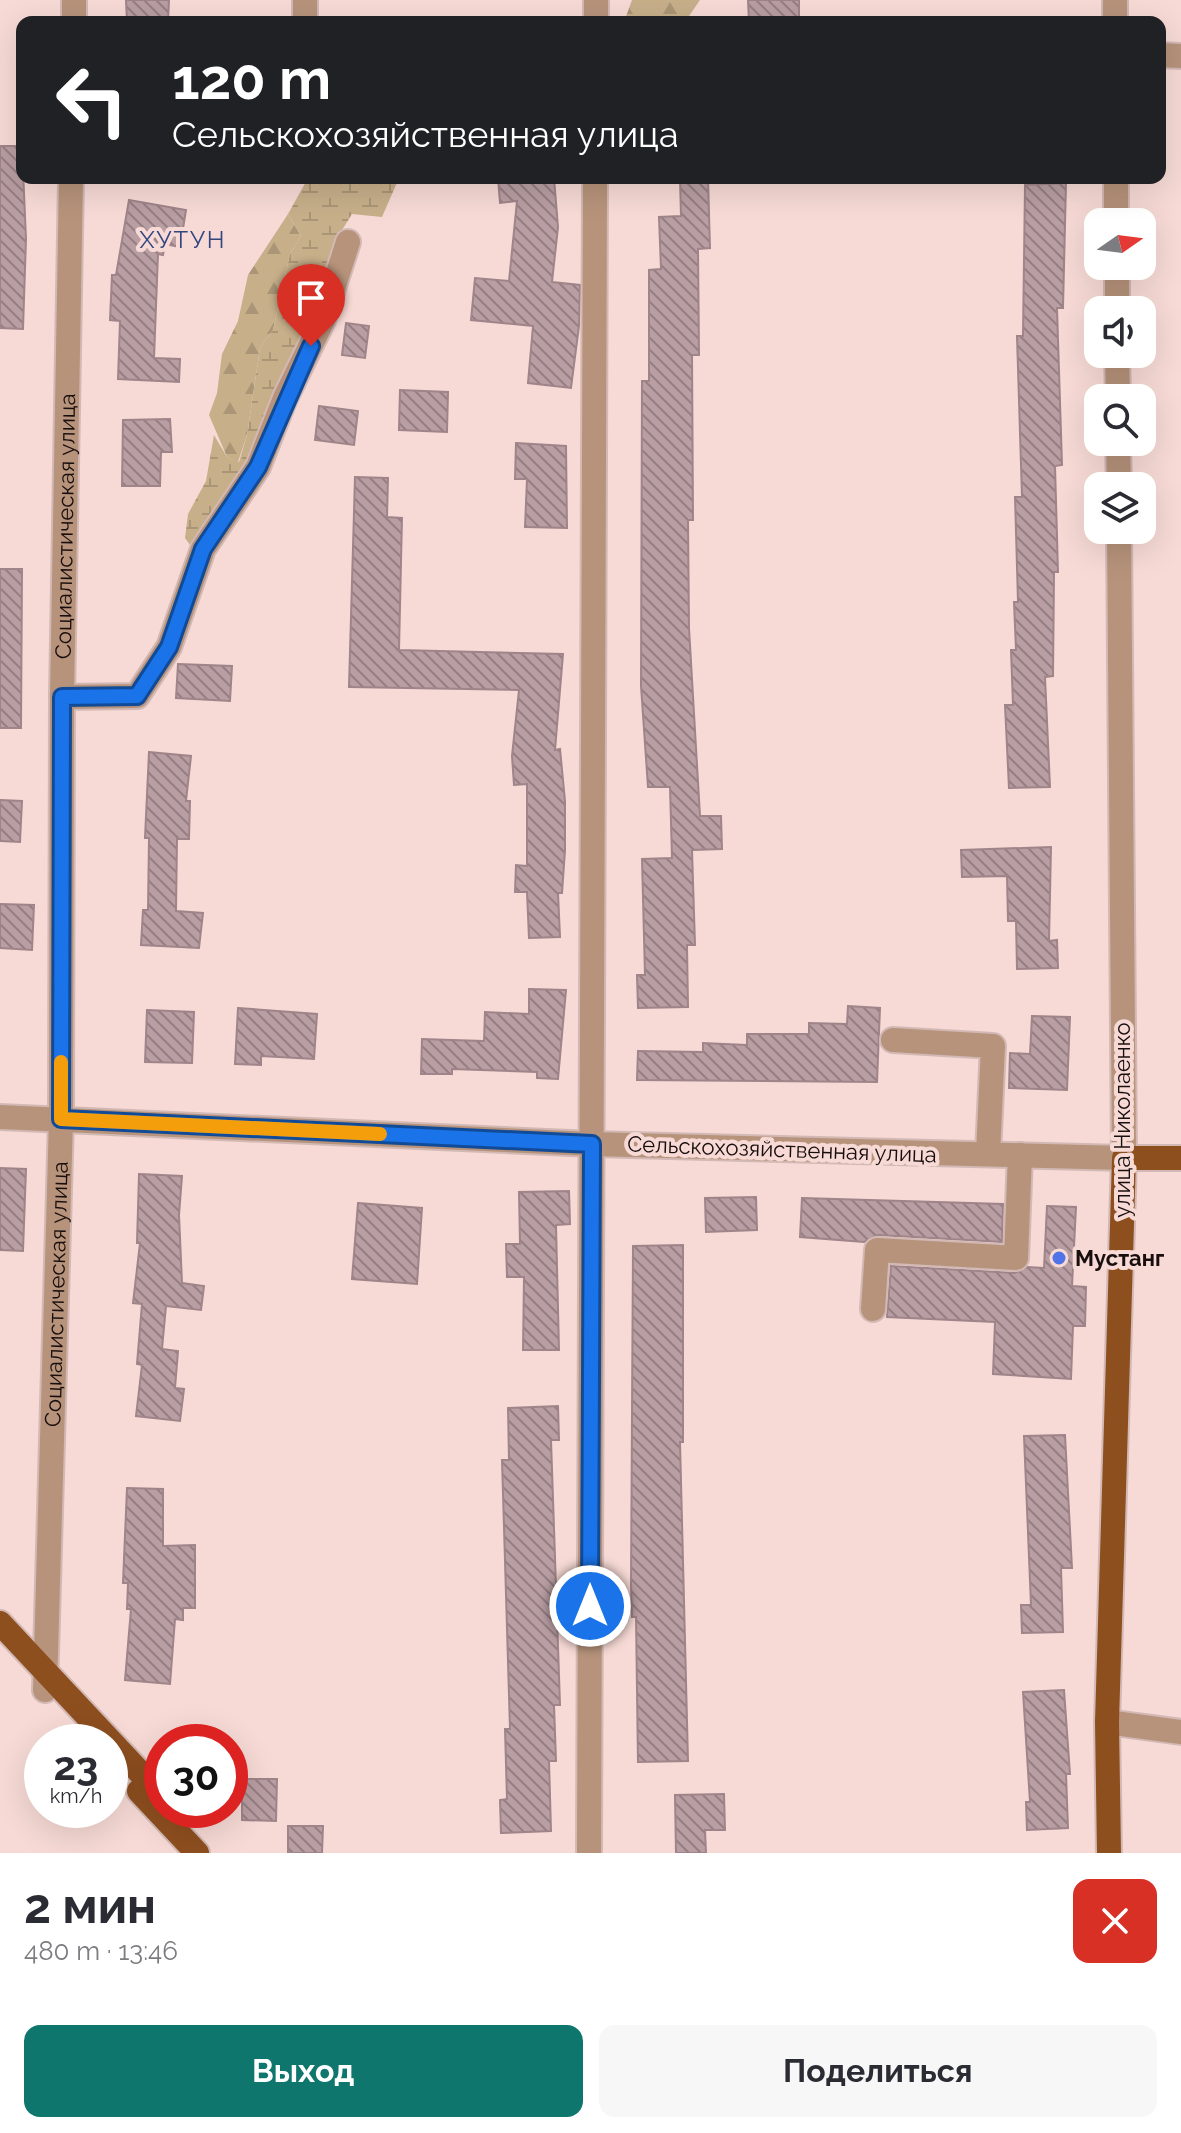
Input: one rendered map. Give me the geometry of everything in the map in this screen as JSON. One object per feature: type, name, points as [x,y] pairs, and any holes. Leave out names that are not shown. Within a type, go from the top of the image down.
[{"type":"main road","name":"Сельскохозяйственная улица","points":[[1124,1158],[1181,1158]]},
{"type":"main road","name":"улица Николаенко","points":[[1109,1853],[1107,1722],[1124,1158]]},
{"type":"main road","points":[[0,1623],[79,1724]]},
{"type":"main road","points":[[0,1639],[46,1680],[144,1778]]},
{"type":"main road","points":[[128,1779],[197,1853]]},
{"type":"main road","points":[[192,1828],[215,1853]]},
{"type":"street","name":"Социалистическая улица","points":[[46,1680],[61,1119],[62,697],[71,184]]},
{"type":"street","points":[[589,1853],[595,184]]},
{"type":"street","points":[[1116,184],[1116,208]]},
{"type":"street","points":[[62,697],[137,696],[169,647],[203,549],[258,467],[285,398],[323,320],[348,242]]},
{"type":"street","name":"улица Николаенко","points":[[1119,544],[1124,1158]]},
{"type":"street","points":[[893,1040],[993,1046],[988,1154]]},
{"type":"street","name":"Сельскохозяйственная улица","points":[[0,1117],[592,1144],[1124,1158]]},
{"type":"street","points":[[873,1309],[877,1250],[1016,1258],[1020,1155]]},
{"type":"street","points":[[1107,1722],[1181,1732]]},
{"type":"green space","points":[[632,0],[700,0],[689,16],[626,16]]},
{"type":"green space","points":[[305,184],[396,184],[382,217],[352,214],[339,235],[334,264],[317,296],[260,439],[193,549],[185,538],[188,514],[206,481],[214,435],[227,457],[239,462],[247,435],[260,348],[273,330],[290,254],[301,236],[288,214]]},
{"type":"green space","points":[[288,214],[301,236],[290,254],[273,330],[260,348],[247,435],[238,462],[227,457],[209,415],[217,393],[222,354],[238,321],[248,275]]},
{"type":"building","points":[[126,0],[169,0],[168,16],[127,16]]},
{"type":"building","points":[[748,0],[799,0],[799,16],[749,16]]},
{"type":"building","points":[[0,146],[16,146],[16,184],[24,184],[26,239],[23,329],[0,328]]},
{"type":"building","points":[[498,184],[554,184],[558,227],[552,282],[580,285],[579,326],[571,388],[528,383],[533,326],[471,320],[475,278],[509,281],[517,201],[500,203]]},
{"type":"building","points":[[680,184],[708,184],[710,248],[698,249],[699,355],[692,355],[693,520],[688,520],[689,628],[700,816],[721,816],[722,849],[692,850],[695,945],[687,945],[688,1007],[638,1008],[637,975],[645,975],[642,859],[672,858],[670,787],[648,787],[641,686],[642,381],[649,381],[649,270],[661,269],[659,217],[681,216]]},
{"type":"building","points":[[1066,184],[1063,308],[1057,308],[1062,465],[1055,466],[1058,572],[1054,572],[1053,676],[1045,677],[1050,787],[1009,788],[1005,705],[1013,705],[1011,650],[1016,650],[1014,602],[1018,602],[1015,497],[1022,497],[1017,336],[1023,336],[1025,185]]},
{"type":"building","points":[[129,200],[186,210],[180,247],[165,244],[163,255],[158,254],[154,358],[180,359],[179,382],[118,379],[120,321],[110,320],[112,275],[116,275]]},
{"type":"building","points":[[346,323],[369,326],[365,358],[342,355]]},
{"type":"building","points":[[400,390],[448,392],[447,432],[399,430]]},
{"type":"building","points":[[319,406],[358,411],[354,445],[315,440]]},
{"type":"building","points":[[170,419],[172,452],[161,452],[160,486],[122,486],[123,420]]},
{"type":"building","points":[[516,443],[566,446],[567,528],[525,527],[527,479],[515,479]]},
{"type":"building","points":[[355,477],[388,478],[387,517],[402,518],[399,650],[563,654],[555,750],[560,749],[565,801],[562,893],[558,893],[560,937],[529,938],[527,892],[515,892],[516,865],[527,866],[527,784],[514,785],[512,756],[519,690],[349,687]]},
{"type":"building","points":[[0,569],[22,569],[21,728],[0,728]]},
{"type":"building","points":[[178,664],[232,666],[230,701],[176,698]]},
{"type":"building","points":[[149,752],[191,756],[186,801],[190,801],[189,839],[177,839],[176,911],[203,913],[199,948],[141,945],[143,910],[148,910],[149,838],[145,838]]},
{"type":"building","points":[[0,800],[22,801],[20,842],[0,841]]},
{"type":"building","points":[[1051,847],[1049,941],[1057,940],[1058,968],[1017,969],[1016,921],[1008,921],[1007,876],[962,877],[961,850]]},
{"type":"building","points":[[0,904],[34,905],[32,950],[0,948]]},
{"type":"building","points":[[529,989],[566,990],[558,1079],[537,1078],[537,1072],[452,1069],[452,1074],[421,1074],[422,1039],[484,1041],[485,1012],[529,1014]]},
{"type":"building","points":[[848,1006],[880,1008],[877,1082],[637,1080],[638,1051],[703,1052],[703,1043],[747,1045],[747,1034],[809,1034],[809,1023],[847,1024]]},
{"type":"building","points":[[238,1008],[317,1014],[314,1059],[261,1056],[261,1065],[235,1064]]},
{"type":"building","points":[[147,1010],[194,1012],[192,1063],[145,1062]]},
{"type":"building","points":[[1032,1016],[1070,1017],[1067,1090],[1009,1088],[1010,1053],[1030,1054]]},
{"type":"building","points":[[0,1168],[26,1169],[23,1251],[0,1250]]},
{"type":"building","points":[[139,1174],[182,1176],[179,1215],[182,1283],[204,1286],[201,1310],[166,1306],[162,1349],[178,1351],[175,1388],[184,1389],[180,1421],[136,1416],[142,1365],[137,1364],[142,1304],[133,1303],[140,1243],[137,1243]]},
{"type":"building","points":[[569,1191],[570,1224],[556,1225],[559,1350],[523,1350],[524,1277],[507,1277],[506,1244],[520,1244],[519,1192]]},
{"type":"building","points":[[756,1197],[757,1230],[706,1232],[705,1198]]},
{"type":"building","points":[[802,1198],[1003,1204],[1002,1242],[878,1235],[864,1242],[800,1237]]},
{"type":"building","points":[[358,1203],[422,1208],[417,1284],[352,1279]]},
{"type":"building","points":[[1047,1206],[1076,1207],[1072,1286],[1086,1287],[1085,1326],[1073,1326],[1071,1379],[993,1374],[995,1322],[887,1317],[891,1266],[1015,1273],[1027,1267],[1044,1268]]},
{"type":"building","points":[[683,1245],[683,1442],[680,1442],[688,1761],[638,1762],[636,1617],[632,1617],[631,1584],[633,1246]]},
{"type":"building","points":[[558,1406],[559,1440],[551,1440],[560,1705],[554,1705],[556,1761],[549,1761],[551,1831],[501,1833],[500,1800],[507,1799],[505,1729],[510,1729],[502,1460],[509,1460],[508,1408]]},
{"type":"building","points":[[1065,1435],[1072,1568],[1061,1568],[1063,1632],[1022,1633],[1021,1605],[1031,1605],[1024,1436]]},
{"type":"building","points":[[127,1488],[163,1489],[163,1546],[195,1545],[195,1608],[183,1608],[183,1620],[175,1619],[170,1684],[125,1680],[131,1609],[127,1609],[128,1583],[123,1583]]},
{"type":"building","points":[[1064,1690],[1070,1774],[1066,1774],[1068,1828],[1027,1830],[1026,1802],[1030,1802],[1023,1692]]},
{"type":"building","points":[[248,1779],[277,1779],[276,1821],[248,1820]]},
{"type":"building","points":[[724,1794],[725,1830],[705,1830],[706,1853],[676,1853],[675,1795]]},
{"type":"building","points":[[288,1826],[323,1826],[322,1853],[288,1853]]},
{"type":"slow traffic","points":[[61,1062],[61,1119],[380,1134]]},
{"type":"place","name":"Мустанг","points":[[1059,1258]]},
{"type":"district","name":"ХУТУН","points":[[183,239]]},
{"type":"route","points":[[311,346],[285,398],[258,467],[203,549],[169,647],[137,696],[62,697],[61,1119],[592,1144],[590,1606]]}]
